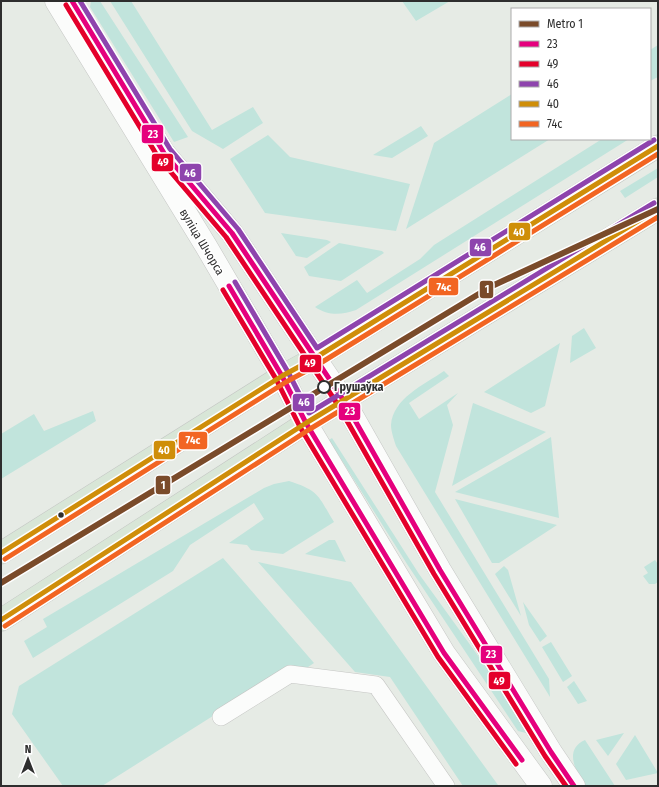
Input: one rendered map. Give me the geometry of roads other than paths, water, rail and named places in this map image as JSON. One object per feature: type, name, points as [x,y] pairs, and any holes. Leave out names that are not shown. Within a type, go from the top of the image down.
[{"type":"main road","name":"вуліца Шчорса","points":[[56,1],[206,246],[282,376],[306,423],[444,653],[541,786]]},
{"type":"main road","name":"вуліца Шчорса","points":[[72,1],[164,153],[232,233],[344,402],[440,570],[551,752],[574,786]]},
{"type":"main road","points":[[1,553],[282,376],[315,358],[658,146]]},
{"type":"main road","points":[[1,620],[306,423],[344,402],[658,209]]},
{"type":"street","points":[[221,717],[290,674],[376,685],[446,786]]},
{"type":"metro line","name":"1","points":[[1,583],[492,286],[658,209]]},
{"type":"place","name":"Грушаўка","points":[[324,387]]}]
